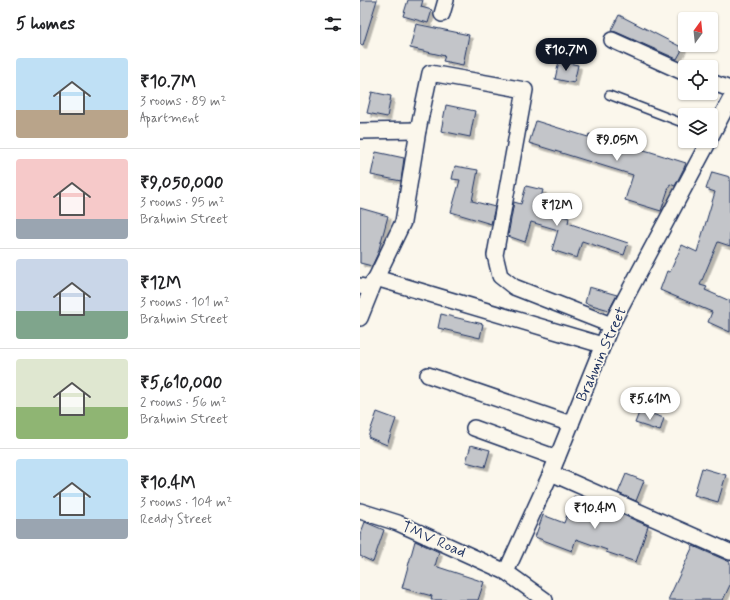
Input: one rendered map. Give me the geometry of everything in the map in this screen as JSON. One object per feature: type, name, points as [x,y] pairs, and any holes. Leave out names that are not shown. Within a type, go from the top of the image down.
[{"type":"street","points":[[612,40],[678,70]]},
{"type":"street","points":[[360,318],[376,278],[403,222],[418,130],[430,73],[525,90],[495,255],[500,276],[514,287],[611,325]]},
{"type":"street","points":[[718,85],[730,89]]},
{"type":"street","name":"Brahmin Street","points":[[718,123],[730,100]]},
{"type":"street","points":[[360,131],[418,130]]},
{"type":"street","name":"Brahmin Street","points":[[506,572],[551,473],[611,325],[705,148]]},
{"type":"street","points":[[360,286],[368,288],[376,278]]},
{"type":"street","points":[[376,278],[602,345]]},
{"type":"street","points":[[428,375],[571,424]]},
{"type":"street","points":[[474,428],[557,458]]},
{"type":"street","points":[[551,473],[730,552]]},
{"type":"street","name":"TMV Road","points":[[360,510],[398,523],[506,572],[545,600]]},
{"type":"lane","points":[[609,95],[678,121]]},
{"type":"building","points":[[360,0],[377,0],[363,45],[360,44]]},
{"type":"building","points":[[408,0],[423,0],[421,7],[432,10],[428,23],[403,16]]},
{"type":"building","points":[[619,15],[678,45],[678,52],[681,52],[677,59],[611,31]]},
{"type":"building","points":[[416,24],[469,35],[463,65],[443,61],[445,56],[410,48]]},
{"type":"building","points":[[559,61],[578,65],[574,83],[555,79]]},
{"type":"building","points":[[372,92],[391,96],[387,117],[367,113]]},
{"type":"building","points":[[446,105],[475,111],[470,137],[441,131]]},
{"type":"building","points":[[536,121],[588,137],[589,134],[686,163],[675,186],[670,184],[661,211],[625,200],[633,175],[529,143]]},
{"type":"building","points":[[376,152],[404,158],[401,181],[371,175]]},
{"type":"building","points":[[455,166],[478,170],[472,201],[495,207],[491,224],[451,212],[460,180],[452,179]]},
{"type":"building","points":[[712,172],[730,177],[730,246],[718,242],[700,285],[707,287],[705,290],[730,301],[730,332],[708,322],[712,312],[660,290],[667,271],[670,272],[682,245],[697,252],[715,192],[706,189]]},
{"type":"building","points":[[526,186],[543,190],[538,209],[569,218],[568,223],[628,243],[624,255],[582,241],[577,258],[552,250],[558,230],[531,222],[525,242],[508,236],[514,202],[521,204]]},
{"type":"building","points":[[360,208],[388,216],[378,253],[372,266],[360,263]]},
{"type":"building","points":[[589,287],[617,295],[609,310],[585,303]]},
{"type":"building","points":[[441,314],[483,324],[480,338],[438,328]]},
{"type":"building","points":[[640,410],[664,418],[660,431],[635,423]]},
{"type":"building","points":[[377,412],[396,419],[387,445],[368,437]]},
{"type":"building","points":[[471,445],[490,450],[485,467],[466,462]]},
{"type":"building","points":[[702,468],[726,475],[718,502],[694,495]]},
{"type":"building","points":[[626,474],[644,481],[636,501],[618,493]]},
{"type":"building","points":[[574,496],[612,510],[648,526],[636,562],[606,552],[607,550],[576,539],[572,551],[535,537],[543,515],[564,523]]},
{"type":"building","points":[[365,522],[384,530],[373,562],[360,556],[360,535]]},
{"type":"building","points":[[415,541],[439,552],[435,566],[484,582],[478,600],[431,600],[432,596],[402,588]]},
{"type":"building","points":[[693,546],[730,562],[730,585],[723,600],[668,600]]}]
